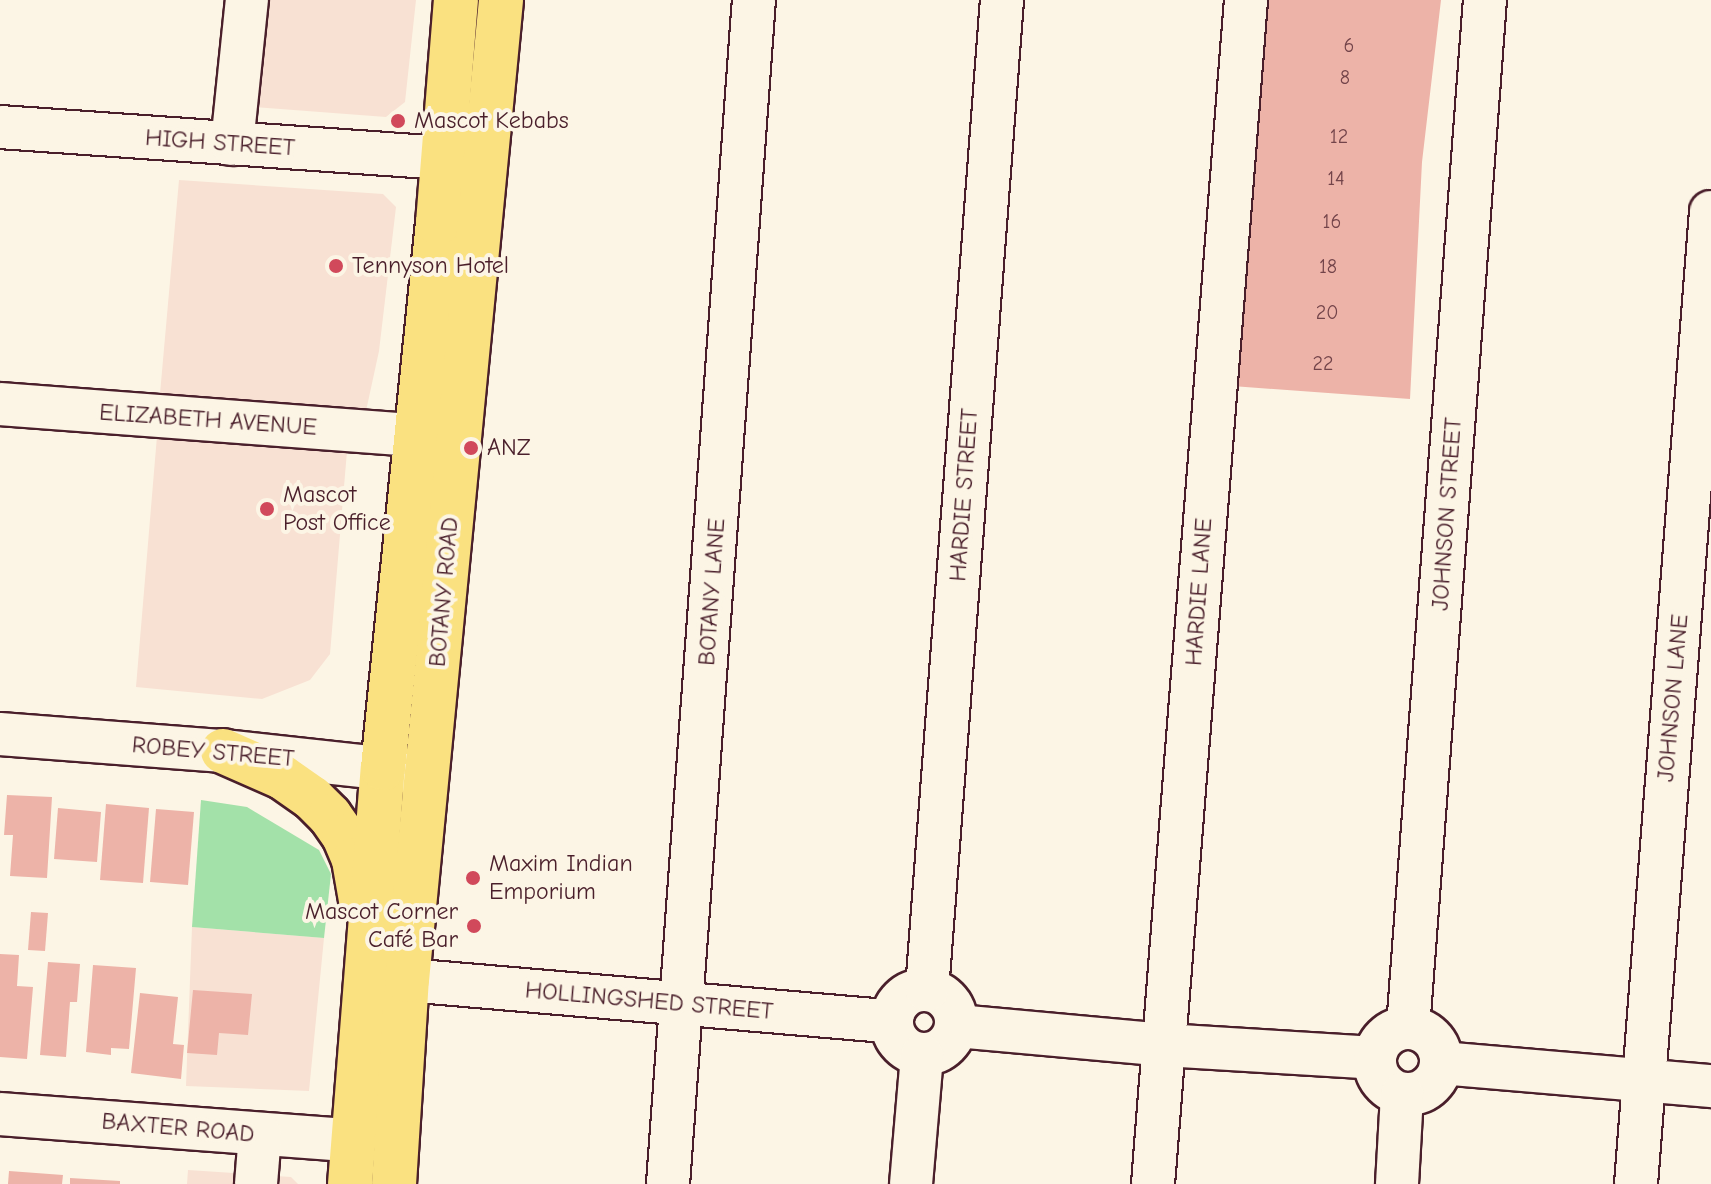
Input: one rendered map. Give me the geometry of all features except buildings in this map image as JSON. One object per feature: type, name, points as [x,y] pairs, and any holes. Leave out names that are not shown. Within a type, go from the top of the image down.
[{"type":"main road","name":"BOTANY ROAD","points":[[394,1184],[383,768],[438,223],[440,158],[456,0]]},
{"type":"main road","name":"BOTANY ROAD","points":[[350,1184],[355,1141],[427,773],[501,0]]},
{"type":"main road","points":[[223,751],[282,777],[330,816],[344,836],[388,977]]},
{"type":"street","points":[[232,144],[247,0]]},
{"type":"street","name":"BOTANY LANE","points":[[668,1184],[684,1003],[754,0]]},
{"type":"street","name":"HARDIE STREET","points":[[927,990],[1002,0]]},
{"type":"street","name":"HARDIE LANE","points":[[1153,1184],[1246,0]]},
{"type":"street","name":"JOHNSON STREET","points":[[1408,1028],[1485,0]]},
{"type":"street","name":"HIGH STREET","points":[[0,127],[440,158]]},
{"type":"street","name":"JOHNSON LANE","points":[[1636,1184],[1711,212]]},
{"type":"street","name":"ELIZABETH AVENUE","points":[[0,404],[416,435]]},
{"type":"street","name":"ROBEY STREET","points":[[0,734],[223,751],[427,773]]},
{"type":"street","name":"HOLLINGSHED STREET","points":[[388,977],[892,1022]]},
{"type":"street","points":[[927,990],[949,1001],[957,1026],[955,1035],[941,1050],[922,1055],[904,1048],[893,1032],[892,1022],[898,1002],[916,991],[927,990]]},
{"type":"street","points":[[957,1026],[1164,1045],[1375,1058]]},
{"type":"street","points":[[1408,1028],[1428,1035],[1435,1043],[1441,1063],[1432,1083],[1413,1094],[1402,1094],[1385,1085],[1375,1067],[1375,1058],[1377,1048],[1389,1034],[1408,1028]]},
{"type":"street","points":[[911,1184],[922,1055]]},
{"type":"street","points":[[1441,1063],[1711,1086]]},
{"type":"street","points":[[1397,1184],[1402,1094]]},
{"type":"street","name":"BAXTER ROAD","points":[[0,1114],[355,1141]]},
{"type":"street","points":[[256,1184],[260,1134]]},
{"type":"shaded area","points":[[264,0],[416,0],[405,102],[386,117],[253,107]]},
{"type":"shaded area","points":[[179,180],[383,194],[396,207],[379,351],[366,411],[159,405]]},
{"type":"shaded area","points":[[157,436],[347,451],[330,654],[310,680],[262,699],[136,687]]},
{"type":"shaded area","points":[[192,927],[324,938],[309,1091],[186,1086]]},
{"type":"shaded area","points":[[188,1170],[291,1177],[298,1184],[187,1184]]},
{"type":"green space","points":[[201,800],[247,807],[319,850],[331,874],[324,938],[192,927]]},
{"type":"place","name":"Mascot Kebabs","points":[[398,121]]},
{"type":"place","name":"Tennyson Hotel","points":[[336,266]]},
{"type":"place","name":"ANZ","points":[[471,448]]},
{"type":"place","name":"Mascot Post Office","points":[[267,509]]},
{"type":"place","name":"Maxim Indian Emporium","points":[[473,878]]},
{"type":"place","name":"Mascot Corner Café Bar","points":[[474,926]]}]
